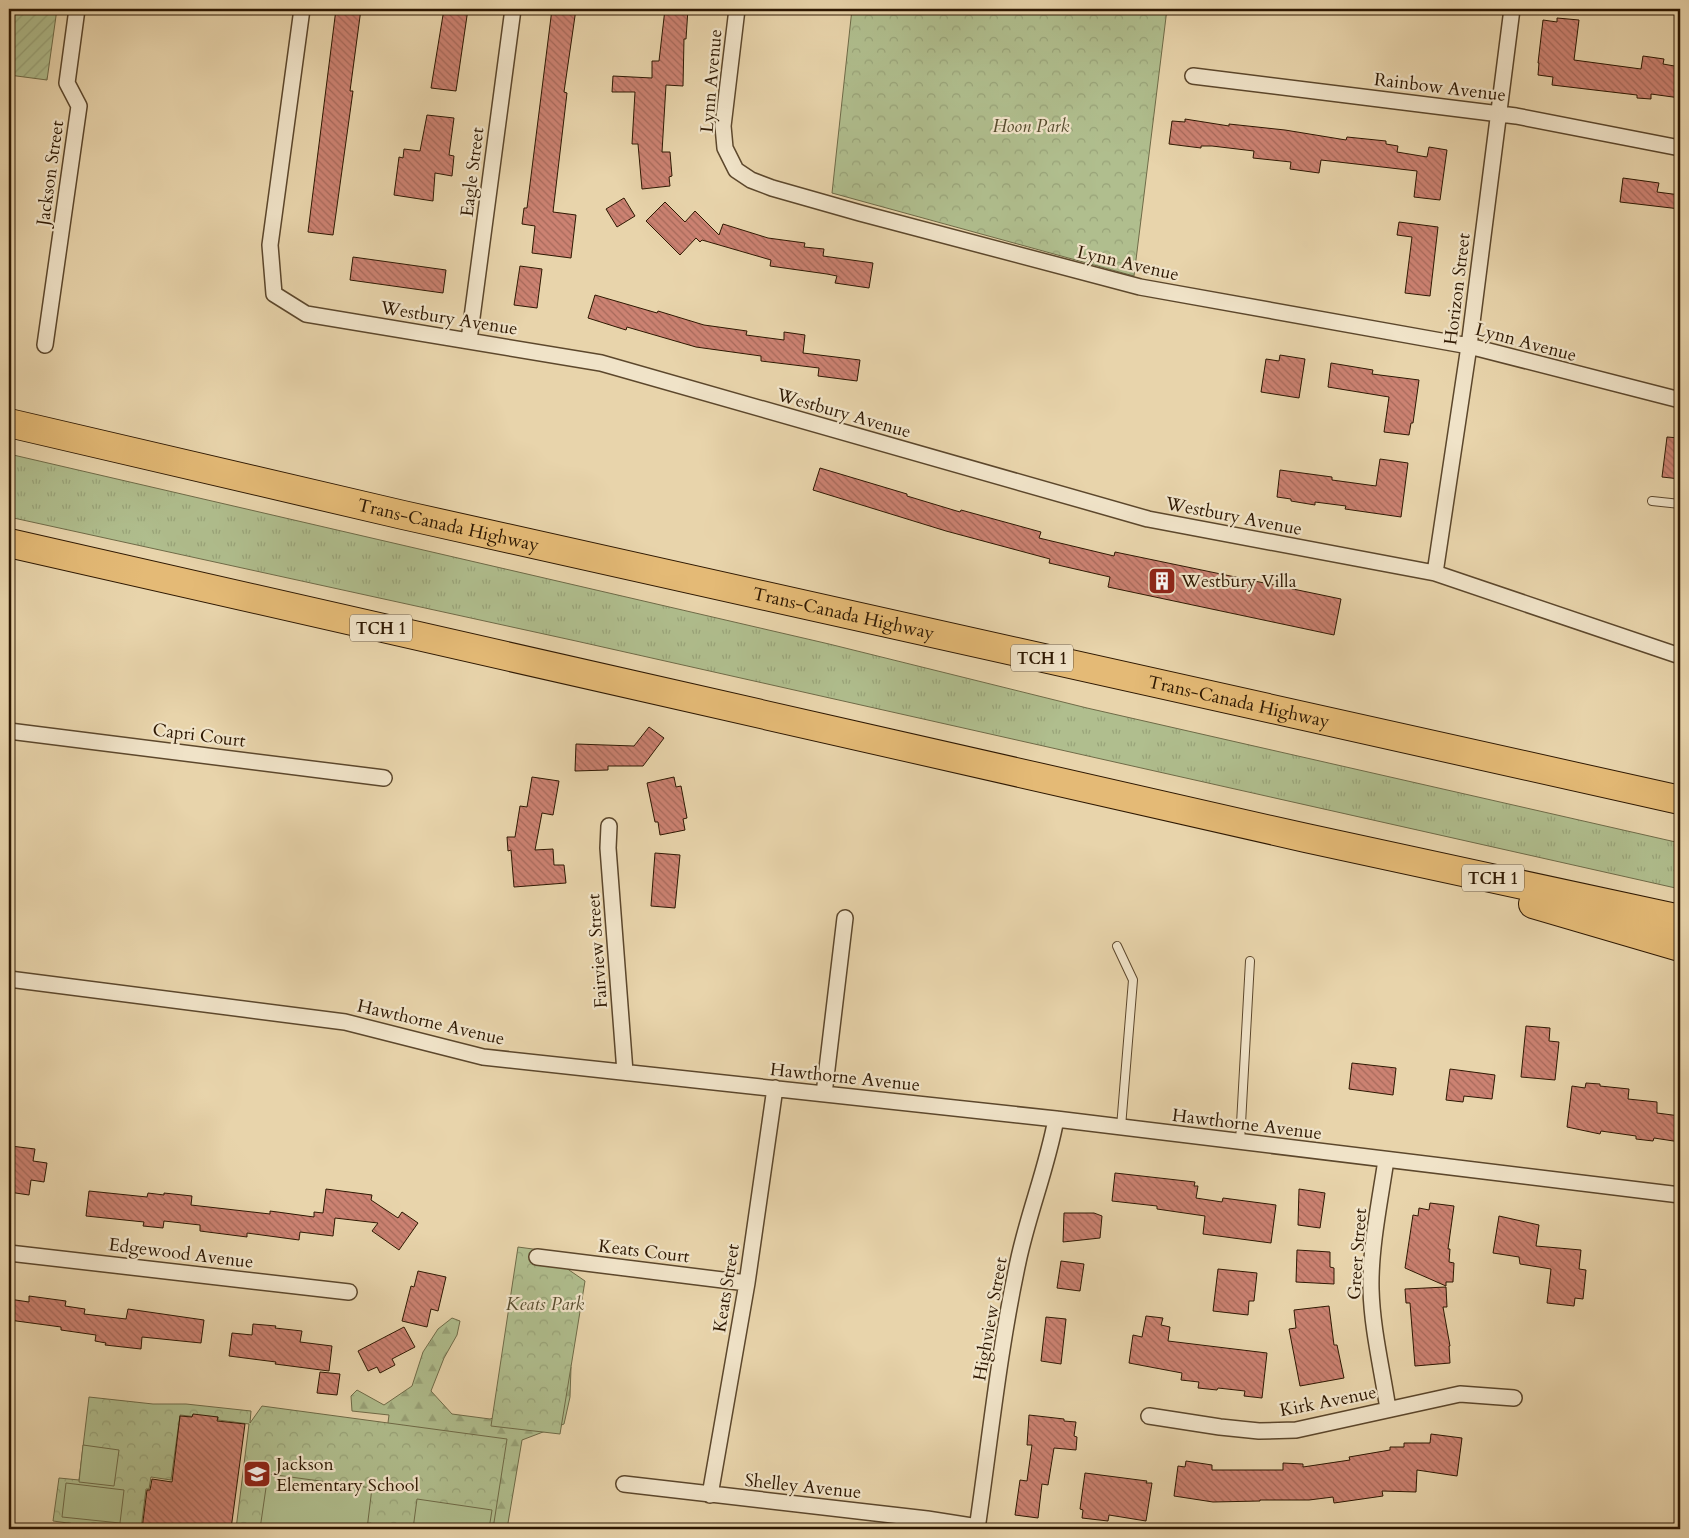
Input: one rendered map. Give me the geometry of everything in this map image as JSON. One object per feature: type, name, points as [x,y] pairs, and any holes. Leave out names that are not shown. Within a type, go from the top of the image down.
[{"type":"highway","name":"Trans-Canada Highway","points":[[9,424],[403,515],[1680,800]]},
{"type":"highway","name":"TCH 1","points":[[9,544],[1306,838],[1680,919]]},
{"type":"highway","points":[[1306,838],[1680,947]]},
{"type":"street","name":"Jackson Street","points":[[45,345],[79,106],[67,83],[77,9]]},
{"type":"street","name":"Westbury Avenue","points":[[302,9],[270,246],[274,294],[306,314],[601,363],[1148,519],[1435,573],[1680,656]]},
{"type":"street","name":"Eagle Street","points":[[469,340],[513,9]]},
{"type":"street","name":"Lynn Avenue","points":[[737,9],[723,126],[725,148],[736,170],[751,180],[772,188],[860,213],[1140,287],[1469,346],[1680,400]]},
{"type":"street","name":"Horizon Street","points":[[1435,573],[1469,346],[1512,9]]},
{"type":"street","name":"Rainbow Avenue","points":[[1192,76],[1516,116],[1680,148]]},
{"type":"street","name":"Capri Court","points":[[9,730],[384,778]]},
{"type":"street","name":"Fairview Street","points":[[609,826],[608,848],[625,1072]]},
{"type":"street","points":[[824,1094],[845,918]]},
{"type":"street","name":"Hawthorne Avenue","points":[[9,979],[345,1022],[483,1057],[1056,1119],[1680,1194]]},
{"type":"street","name":"Keats Street","points":[[710,1495],[746,1282],[775,1088]]},
{"type":"street","name":"Highview Street","points":[[978,1528],[994,1402],[1018,1263],[1033,1203],[1051,1147],[1056,1119]]},
{"type":"street","name":"Greer Street","points":[[1386,1160],[1372,1258],[1370,1286],[1374,1330],[1388,1409]]},
{"type":"street","name":"Edgewood Avenue","points":[[9,1253],[349,1292]]},
{"type":"street","name":"Keats Court","points":[[537,1258],[746,1282]]},
{"type":"street","name":"Kirk Avenue","points":[[1149,1416],[1259,1431],[1296,1430],[1460,1394],[1514,1398]]},
{"type":"street","name":"Shelley Avenue","points":[[624,1484],[926,1519],[978,1528]]},
{"type":"lane","points":[[1652,501],[1680,504]]},
{"type":"lane","points":[[1117,946],[1133,980],[1121,1127]]},
{"type":"lane","points":[[1240,1142],[1250,961]]},
{"type":"green space","points":[[9,9],[57,9],[47,80],[9,75]]},
{"type":"green space","name":"Hoon Park","points":[[852,9],[1167,9],[1134,276],[832,193]]},
{"type":"green space","points":[[9,454],[829,644],[1087,708],[1680,843],[1680,889],[576,641],[9,517]]},
{"type":"green space","name":"Keats Park","points":[[518,1247],[540,1250],[585,1281],[560,1434],[491,1426]]},
{"type":"green space","points":[[452,1318],[460,1321],[457,1335],[444,1358],[431,1391],[452,1414],[490,1419],[506,1414],[562,1357],[571,1367],[570,1397],[564,1424],[522,1440],[507,1529],[481,1529],[385,1446],[389,1415],[352,1411],[351,1396],[357,1390],[384,1405],[412,1386],[423,1352],[438,1329]]},
{"type":"green space","name":"Jackson Elementary School","points":[[89,1397],[251,1411],[250,1423],[262,1406],[507,1439],[493,1529],[236,1529],[249,1424],[218,1420],[218,1417],[207,1418],[180,1415],[171,1480],[151,1477],[149,1489],[146,1489],[141,1529],[112,1529],[53,1521],[59,1478],[79,1480]]},
{"type":"green space","points":[[83,1445],[119,1450],[114,1486],[79,1482]]},
{"type":"green space","points":[[268,1474],[372,1488],[367,1529],[260,1529]]},
{"type":"green space","points":[[66,1483],[124,1490],[120,1523],[62,1517]]},
{"type":"green space","points":[[417,1499],[492,1510],[489,1529],[413,1529]]},
{"type":"building","points":[[336,9],[361,9],[350,91],[353,91],[333,235],[308,232]]},
{"type":"building","points":[[444,9],[468,9],[456,91],[431,88]]},
{"type":"building","points":[[552,9],[576,9],[564,92],[567,93],[553,212],[576,215],[571,258],[532,253],[535,226],[522,224],[524,208],[527,208]]},
{"type":"building","points":[[665,9],[688,9],[686,39],[684,39],[683,86],[666,85],[662,152],[670,152],[672,176],[669,177],[670,186],[642,189],[638,144],[632,144],[635,92],[612,92],[613,76],[652,78],[652,61],[659,61]]},
{"type":"building","points":[[1557,18],[1579,20],[1574,60],[1641,69],[1643,56],[1664,59],[1663,64],[1680,67],[1680,98],[1651,94],[1651,99],[1637,98],[1637,95],[1552,85],[1553,77],[1538,75],[1538,63],[1543,20],[1557,22]]},
{"type":"building","points":[[427,115],[454,118],[449,155],[454,156],[452,176],[435,173],[433,201],[394,195],[399,157],[403,158],[404,149],[420,151]]},
{"type":"building","points":[[1185,119],[1229,126],[1229,124],[1285,130],[1346,140],[1347,137],[1386,141],[1386,144],[1398,146],[1397,152],[1427,157],[1429,147],[1447,150],[1440,200],[1414,197],[1417,171],[1321,160],[1319,173],[1290,169],[1291,162],[1253,158],[1254,151],[1212,146],[1201,146],[1201,148],[1169,144],[1172,121],[1185,122]]},
{"type":"building","points":[[1623,178],[1659,183],[1657,192],[1680,195],[1680,209],[1620,202]]},
{"type":"building","points":[[624,198],[635,216],[617,227],[606,209]]},
{"type":"building","points":[[665,202],[685,222],[695,211],[719,235],[723,224],[768,238],[805,243],[804,247],[824,249],[823,256],[873,263],[869,288],[835,283],[837,276],[770,266],[771,260],[702,240],[700,242],[696,238],[680,255],[646,221]]},
{"type":"building","points":[[1399,222],[1438,227],[1430,296],[1405,293],[1412,237],[1397,235]]},
{"type":"building","points":[[353,257],[446,270],[443,293],[350,280]]},
{"type":"building","points":[[520,266],[542,269],[537,308],[514,305]]},
{"type":"building","points":[[595,295],[704,325],[747,331],[746,335],[784,340],[784,332],[805,335],[803,353],[860,360],[857,381],[818,376],[819,368],[761,361],[761,356],[696,347],[627,327],[626,330],[588,318]]},
{"type":"building","points":[[1280,355],[1305,359],[1299,398],[1261,392],[1266,359],[1279,361]]},
{"type":"building","points":[[1331,363],[1373,370],[1372,374],[1419,380],[1413,423],[1411,423],[1409,435],[1384,432],[1389,397],[1328,387]]},
{"type":"building","points":[[1667,437],[1680,438],[1680,479],[1662,477]]},
{"type":"building","points":[[1380,459],[1408,463],[1401,517],[1345,509],[1346,506],[1315,502],[1315,505],[1277,497],[1280,470],[1332,477],[1332,480],[1376,486]]},
{"type":"building","points":[[820,468],[960,512],[961,510],[1041,532],[1039,538],[1114,556],[1115,552],[1341,599],[1334,635],[1108,587],[1110,577],[1049,563],[1050,559],[946,531],[813,490]]},
{"type":"building","points":[[649,727],[664,738],[643,766],[608,766],[608,770],[575,771],[576,744],[634,746]]},
{"type":"building","points":[[532,777],[559,781],[553,815],[542,813],[535,850],[553,849],[554,865],[564,865],[566,883],[514,887],[511,850],[508,851],[507,837],[515,837],[520,806],[527,807]]},
{"type":"building","points":[[674,777],[676,787],[681,786],[687,818],[683,819],[685,830],[660,835],[658,822],[655,822],[647,783]]},
{"type":"building","points":[[655,853],[680,855],[675,908],[651,906]]},
{"type":"building","points":[[1526,1026],[1550,1028],[1549,1041],[1559,1042],[1555,1080],[1521,1077]]},
{"type":"building","points":[[1352,1063],[1396,1068],[1393,1095],[1349,1089]]},
{"type":"building","points":[[1450,1069],[1495,1075],[1492,1099],[1464,1096],[1463,1102],[1446,1100]]},
{"type":"building","points":[[1586,1083],[1629,1089],[1628,1099],[1657,1102],[1657,1113],[1680,1116],[1680,1142],[1654,1138],[1653,1141],[1636,1139],[1636,1136],[1601,1131],[1600,1134],[1567,1127],[1572,1086],[1585,1088]]},
{"type":"building","points":[[11,1146],[35,1149],[33,1161],[47,1163],[44,1182],[31,1180],[29,1195],[9,1192]]},
{"type":"building","points":[[1115,1173],[1195,1182],[1194,1186],[1198,1186],[1196,1198],[1222,1202],[1223,1198],[1276,1205],[1271,1243],[1203,1234],[1205,1216],[1157,1209],[1157,1206],[1112,1201]]},
{"type":"building","points":[[326,1189],[372,1195],[371,1200],[398,1218],[402,1212],[418,1223],[399,1250],[372,1231],[378,1223],[335,1218],[333,1236],[300,1232],[299,1240],[247,1233],[247,1237],[200,1231],[200,1225],[164,1221],[163,1228],[143,1226],[144,1222],[86,1216],[89,1191],[147,1197],[148,1193],[192,1196],[191,1205],[270,1214],[270,1211],[314,1217],[314,1212],[323,1213]]},
{"type":"building","points":[[1299,1189],[1325,1193],[1320,1228],[1298,1225]]},
{"type":"building","points":[[1430,1203],[1454,1206],[1448,1249],[1450,1249],[1449,1262],[1454,1263],[1453,1282],[1446,1282],[1446,1286],[1405,1268],[1413,1215],[1418,1216],[1419,1208],[1429,1210]]},
{"type":"building","points":[[1064,1213],[1094,1213],[1102,1216],[1100,1238],[1063,1242]]},
{"type":"building","points":[[1499,1216],[1539,1225],[1536,1246],[1581,1250],[1579,1269],[1586,1270],[1583,1299],[1575,1298],[1574,1306],[1547,1303],[1551,1269],[1520,1264],[1519,1257],[1493,1253]]},
{"type":"building","points":[[1297,1250],[1330,1252],[1330,1267],[1334,1268],[1334,1284],[1296,1282]]},
{"type":"building","points":[[1061,1261],[1084,1264],[1080,1291],[1057,1288]]},
{"type":"building","points":[[1218,1269],[1257,1273],[1254,1301],[1249,1301],[1248,1315],[1213,1311]]},
{"type":"building","points":[[418,1271],[446,1277],[438,1311],[431,1309],[427,1327],[402,1321],[411,1286],[414,1287]]},
{"type":"building","points":[[1446,1287],[1447,1307],[1443,1307],[1450,1346],[1450,1363],[1415,1366],[1410,1303],[1406,1303],[1405,1289]]},
{"type":"building","points":[[29,1296],[66,1301],[65,1306],[85,1309],[84,1314],[126,1319],[128,1309],[204,1320],[201,1343],[142,1337],[141,1349],[105,1345],[106,1343],[95,1341],[96,1335],[61,1330],[61,1327],[9,1320],[9,1299],[29,1302]]},
{"type":"building","points":[[1329,1306],[1334,1345],[1337,1345],[1344,1378],[1300,1386],[1289,1329],[1296,1328],[1294,1310]]},
{"type":"building","points":[[1146,1316],[1163,1318],[1161,1325],[1170,1327],[1168,1341],[1267,1353],[1262,1398],[1244,1396],[1245,1391],[1198,1388],[1199,1382],[1181,1380],[1182,1373],[1129,1363],[1133,1335],[1142,1337]]},
{"type":"building","points":[[1046,1317],[1066,1319],[1061,1364],[1041,1361]]},
{"type":"building","points":[[253,1324],[302,1331],[300,1342],[332,1346],[329,1371],[229,1356],[232,1333],[252,1335]]},
{"type":"building","points":[[404,1327],[415,1347],[392,1359],[395,1365],[380,1373],[377,1367],[368,1371],[358,1351]]},
{"type":"building","points":[[320,1372],[340,1374],[337,1395],[317,1393]]},
{"type":"building","points":[[193,1414],[218,1417],[217,1421],[245,1424],[231,1529],[142,1529],[147,1490],[150,1490],[152,1479],[172,1482],[180,1416],[192,1417]]},
{"type":"building","points":[[1029,1415],[1076,1422],[1074,1436],[1077,1437],[1076,1450],[1054,1448],[1048,1485],[1042,1484],[1038,1518],[1015,1515],[1020,1480],[1027,1481],[1032,1445],[1027,1445]]},
{"type":"building","points":[[1431,1434],[1462,1438],[1457,1476],[1417,1470],[1416,1492],[1382,1491],[1383,1496],[1334,1503],[1333,1497],[1309,1500],[1213,1502],[1174,1496],[1178,1466],[1185,1467],[1186,1461],[1212,1465],[1212,1470],[1283,1470],[1283,1463],[1303,1464],[1303,1467],[1350,1460],[1349,1457],[1390,1450],[1390,1447],[1404,1447],[1404,1443],[1430,1443]]},
{"type":"building","points":[[1085,1473],[1152,1483],[1146,1521],[1109,1515],[1108,1521],[1082,1518],[1083,1510],[1080,1509]]},
{"type":"place","name":"Westbury Villa","points":[[1162,581]]},
{"type":"place","name":"Jackson Elementary School","points":[[257,1474]]}]
